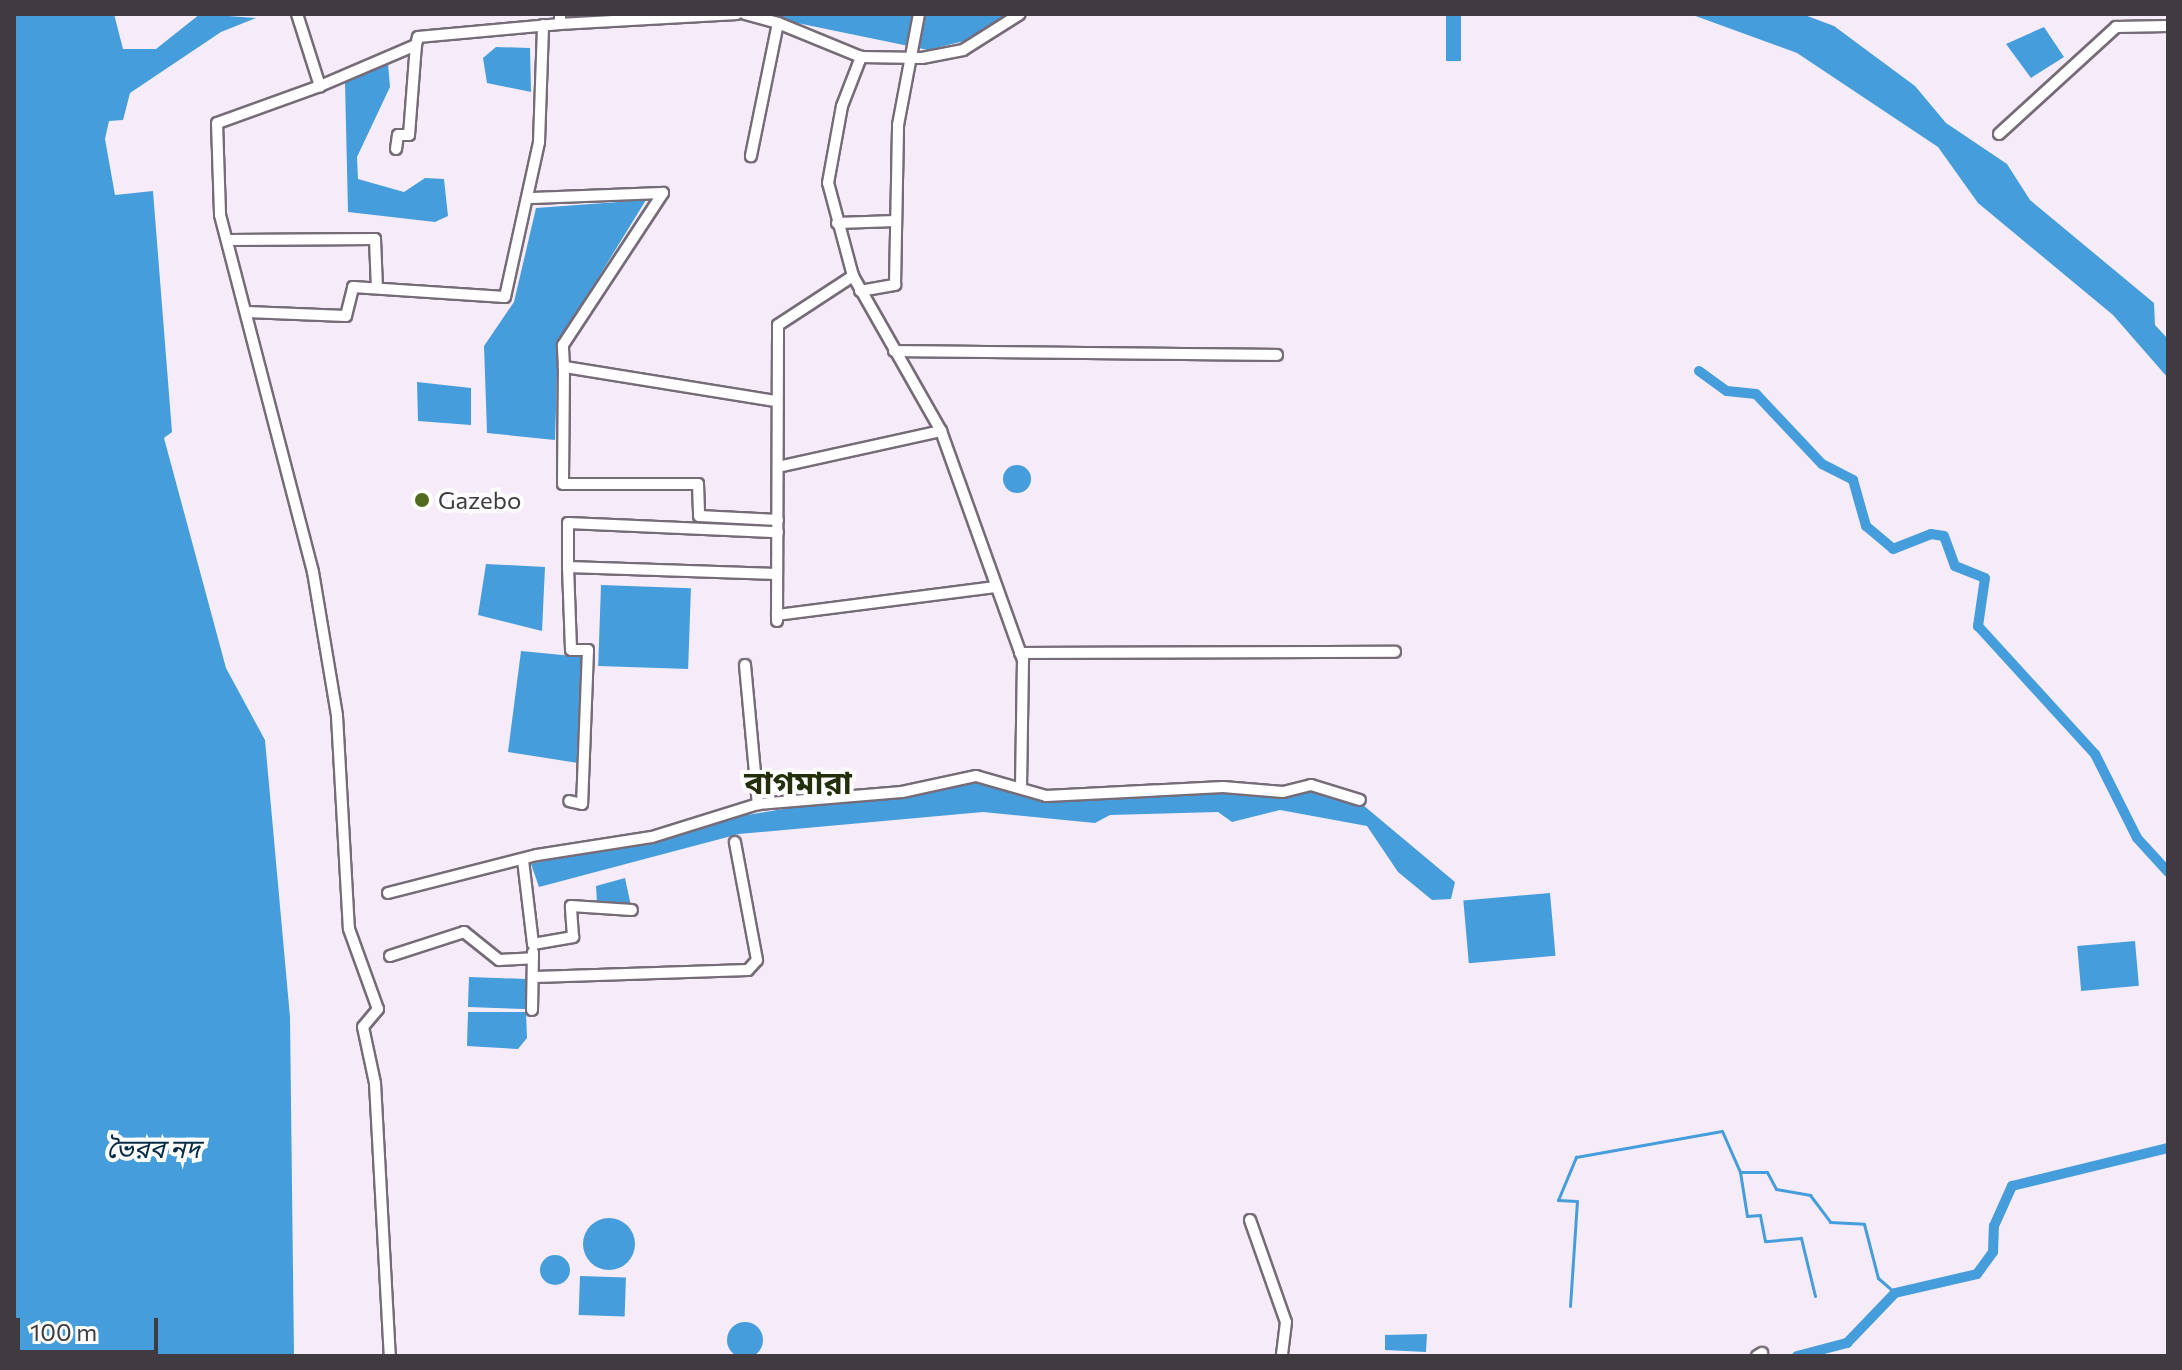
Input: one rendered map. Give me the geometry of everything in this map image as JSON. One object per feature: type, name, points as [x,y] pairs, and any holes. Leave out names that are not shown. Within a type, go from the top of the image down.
[{"type":"street","points":[[297,14],[320,86]]},
{"type":"street","points":[[396,149],[398,135],[409,135],[418,37],[543,25],[560,19],[737,14]]},
{"type":"street","points":[[745,14],[778,23],[861,57],[963,50],[1020,14]]},
{"type":"street","points":[[860,291],[895,285],[898,125],[914,55],[919,14]]},
{"type":"street","points":[[751,156],[778,23]]},
{"type":"street","points":[[247,312],[346,316],[353,287],[505,297],[531,198],[543,25]]},
{"type":"street","points":[[1999,134],[2116,27],[2168,26]]},
{"type":"street","points":[[390,1356],[375,1083],[363,1027],[378,1009],[349,929],[337,716],[313,572],[229,240],[220,215],[217,123],[320,86],[416,45]]},
{"type":"street","points":[[861,57],[829,157],[837,223],[860,291],[941,431],[1020,653],[1021,786]]},
{"type":"street","points":[[531,198],[663,193],[563,345],[563,484],[698,484],[699,516],[778,520]]},
{"type":"street","points":[[837,223],[896,221]]},
{"type":"street","points":[[229,240],[375,239],[377,288]]},
{"type":"street","points":[[853,276],[778,325],[775,401],[782,466],[777,618],[996,587]]},
{"type":"street","points":[[894,351],[1277,355]]},
{"type":"street","points":[[564,367],[775,401]]},
{"type":"street","points":[[782,466],[941,431]]},
{"type":"street","points":[[569,801],[582,804],[588,650],[571,650],[568,523],[778,532]]},
{"type":"street","points":[[568,567],[777,574]]},
{"type":"street","points":[[1020,653],[1395,652]]},
{"type":"street","points":[[745,665],[758,804]]},
{"type":"street","points":[[388,893],[523,860],[652,837],[758,804],[909,791],[976,776],[1058,796],[1223,787],[1283,792],[1311,785],[1360,800]]},
{"type":"street","points":[[536,977],[748,970],[757,960],[735,842]]},
{"type":"street","points":[[523,860],[536,977],[532,1010]]},
{"type":"street","points":[[533,944],[573,937],[571,906],[632,910]]},
{"type":"street","points":[[390,956],[464,932],[499,960],[533,958]]},
{"type":"street","points":[[1250,1220],[1286,1322],[1282,1356]]},
{"type":"water","name":"ভৈরব নদ","points":[[14,14],[114,14],[123,49],[156,49],[200,14],[256,18],[221,32],[130,93],[123,120],[109,121],[105,139],[115,195],[153,191],[172,432],[164,438],[226,668],[265,740],[290,1017],[294,1356],[14,1356]]},
{"type":"water","points":[[753,14],[1012,14],[968,40],[928,50]]},
{"type":"water","points":[[1446,14],[1461,14],[1461,61],[1446,61]]},
{"type":"water","points":[[1690,14],[1802,14],[1834,26],[1915,86],[1946,123],[2007,164],[2030,200],[2154,303],[2155,325],[2168,339],[2168,378],[2113,315],[1978,203],[1938,147],[1797,53]]},
{"type":"water","points":[[2044,27],[2064,57],[2031,78],[2006,44]]},
{"type":"water","points":[[496,47],[530,48],[531,92],[487,83],[483,58]]},
{"type":"water","points":[[388,63],[390,87],[357,157],[358,179],[404,192],[425,178],[444,179],[448,216],[435,222],[348,212],[345,83]]},
{"type":"water","points":[[646,200],[558,343],[555,440],[487,433],[484,346],[514,302],[536,208]]},
{"type":"water","points":[[417,382],[471,388],[471,425],[418,421]]},
{"type":"water","points":[[1017,465],[1027,469],[1031,479],[1027,489],[1017,493],[1007,489],[1003,479],[1007,469]]},
{"type":"water","points":[[486,564],[545,567],[542,631],[478,615]]},
{"type":"water","points":[[601,585],[691,588],[688,669],[598,666]]},
{"type":"water","points":[[521,651],[583,657],[578,763],[508,752]]},
{"type":"water","points":[[961,781],[1055,798],[1310,789],[1363,805],[1455,882],[1451,899],[1432,900],[1398,872],[1367,826],[1280,810],[1232,822],[1218,812],[1110,815],[1095,823],[983,812],[739,834],[539,887],[531,864],[722,819],[870,795],[926,794]]},
{"type":"water","points":[[625,878],[631,906],[597,903],[596,886]]},
{"type":"water","points":[[1550,893],[1555,956],[1469,963],[1463,901]]},
{"type":"water","points":[[2135,941],[2139,986],[2081,991],[2077,946]]},
{"type":"water","points":[[469,977],[533,979],[532,1009],[468,1007]]},
{"type":"water","points":[[468,1012],[526,1012],[527,1038],[518,1049],[467,1046]]},
{"type":"water","points":[[609,1218],[627,1226],[635,1244],[627,1262],[609,1270],[591,1262],[583,1244],[591,1226]]},
{"type":"water","points":[[555,1255],[565,1260],[570,1270],[565,1280],[555,1285],[545,1280],[540,1270],[545,1260]]},
{"type":"water","points":[[580,1276],[626,1278],[625,1317],[579,1315]]},
{"type":"water","points":[[745,1322],[758,1327],[763,1340],[758,1353],[745,1358],[732,1353],[727,1340],[732,1327]]},
{"type":"water","points":[[1427,1334],[1426,1352],[1385,1350],[1385,1335]]},
{"type":"waterway","points":[[1699,371],[1727,391],[1756,394],[1822,464],[1853,480],[1866,526],[1893,549],[1931,534],[1944,536],[1955,566],[1985,578],[1978,626],[2095,754],[2137,838],[2168,872]]},
{"type":"waterway","points":[[1570,1306],[1577,1201],[1558,1200],[1576,1157],[1722,1131],[1740,1172]]},
{"type":"waterway","points":[[1797,1356],[1847,1343],[1895,1293],[1977,1274],[1993,1252],[1994,1226],[2012,1186],[2168,1148]]},
{"type":"waterway","points":[[1815,1296],[1801,1238],[1765,1241],[1760,1215],[1747,1216],[1740,1172],[1767,1172],[1776,1189],[1810,1195],[1830,1222],[1864,1224],[1878,1278],[1895,1293]]},
{"type":"place","name":"Gazebo","points":[[422,500]]},
{"type":"district","name":"বাগমারা","points":[[798,781]]}]
